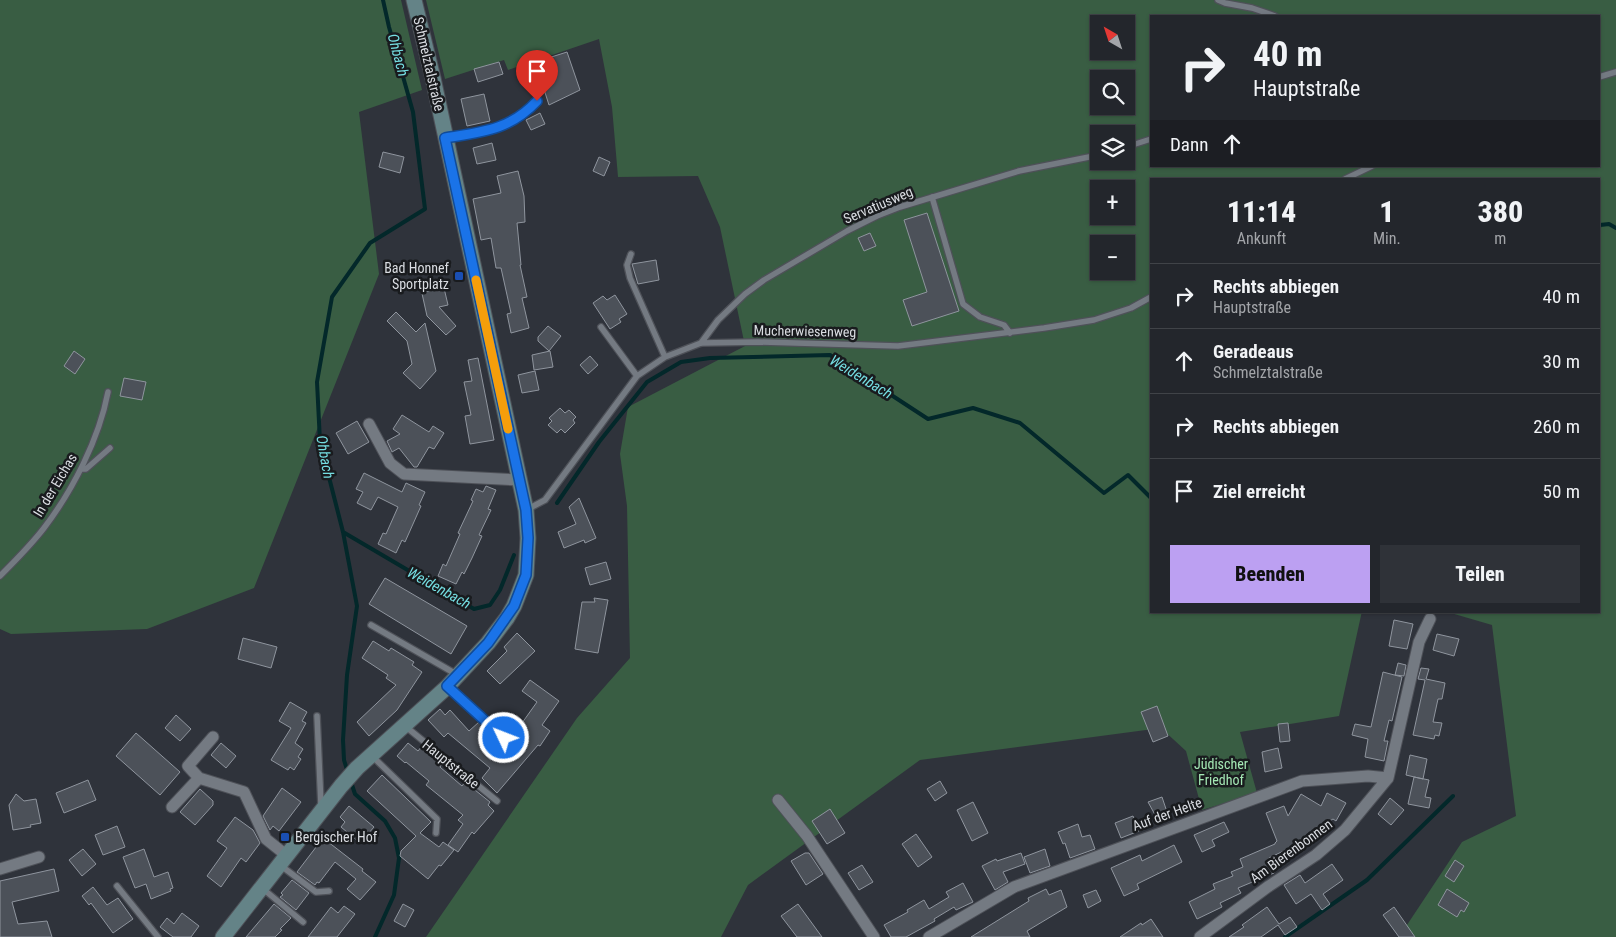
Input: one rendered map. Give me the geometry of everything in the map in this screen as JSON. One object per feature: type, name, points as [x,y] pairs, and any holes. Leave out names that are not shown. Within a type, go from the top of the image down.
[{"type":"main road","name":"Schmelztalstraße","points":[[414,0],[526,510],[528,538],[526,575],[514,606],[488,643],[458,675]]},
{"type":"main road","points":[[223,937],[357,768],[405,726],[458,675]]},
{"type":"street","points":[[369,424],[390,463],[404,474],[519,480]]},
{"type":"street","points":[[1388,778],[1419,642],[1430,619]]},
{"type":"street","points":[[213,737],[188,766],[199,778],[244,792],[266,839],[283,860]]},
{"type":"street","name":"Auf der Helte","points":[[929,937],[1014,887],[1302,781],[1368,776],[1388,778]]},
{"type":"street","points":[[172,807],[199,778]]},
{"type":"street","name":"Am Bierenbonnen","points":[[1200,937],[1269,886],[1316,855],[1345,830],[1388,778]]},
{"type":"street","points":[[778,800],[807,836],[874,937]]},
{"type":"street","points":[[0,869],[39,857]]},
{"type":"lane","points":[[1218,0],[1272,15]]},
{"type":"lane","points":[[1600,77],[1616,72]]},
{"type":"lane","points":[[445,138],[500,128],[520,116],[537,101]]},
{"type":"lane","points":[[1135,144],[1150,139]]},
{"type":"lane","name":"Servatiusweg","points":[[701,343],[718,320],[745,294],[764,280],[862,223],[900,207],[1018,171],[1090,157]]},
{"type":"lane","points":[[1347,178],[1370,167]]},
{"type":"lane","points":[[932,197],[963,304],[980,317],[1004,325],[1010,333]]},
{"type":"lane","points":[[631,254],[627,265],[630,278],[665,357]]},
{"type":"lane","name":"Mucherwiesenweg","points":[[526,510],[545,500],[637,376],[665,357],[701,343],[776,342],[898,346],[1010,333],[1094,320],[1130,308],[1150,298]]},
{"type":"lane","points":[[601,327],[637,376]]},
{"type":"lane","name":"In der Eichas","points":[[0,576],[45,527],[82,469],[104,412],[108,392]]},
{"type":"lane","points":[[82,469],[86,470],[110,448]]},
{"type":"lane","points":[[371,625],[458,675]]},
{"type":"lane","points":[[447,686],[504,738]]},
{"type":"lane","points":[[317,716],[322,810]]},
{"type":"lane","name":"Hauptstraße","points":[[405,726],[497,801]]},
{"type":"lane","points":[[372,756],[437,819],[436,833]]},
{"type":"lane","points":[[283,860],[316,892],[329,891]]},
{"type":"lane","points":[[117,886],[158,937]]},
{"type":"lane","points":[[262,888],[303,922]]},
{"type":"green space","points":[[0,0],[401,0],[422,90],[359,112],[379,274],[254,588],[147,629],[11,634],[0,629]]},
{"type":"green space","name":"Jüdischer Friedhof","points":[[426,0],[1616,0],[1616,937],[1399,937],[1462,842],[1516,816],[1492,625],[1451,613],[1600,613],[1600,178],[1150,178],[1150,613],[1362,613],[1339,716],[1240,732],[1257,793],[1202,810],[1186,751],[1161,728],[920,760],[748,885],[721,937],[426,937],[577,718],[630,658],[627,506],[620,454],[628,407],[745,346],[720,227],[698,176],[618,177],[612,107],[599,39],[508,70],[504,60],[445,79]]},
{"type":"building","points":[[567,52],[580,90],[549,105],[541,80],[526,85],[520,67]]},
{"type":"building","points":[[499,62],[503,74],[478,82],[474,69]]},
{"type":"building","points":[[484,94],[490,121],[467,126],[461,99]]},
{"type":"building","points":[[540,113],[545,124],[531,130],[526,120]]},
{"type":"building","points":[[492,143],[496,160],[477,164],[473,148]]},
{"type":"building","points":[[383,152],[404,157],[400,173],[379,167]]},
{"type":"building","points":[[599,157],[610,162],[604,176],[593,171]]},
{"type":"building","points":[[518,171],[524,196],[525,222],[517,223],[520,265],[527,297],[522,298],[529,328],[511,333],[507,314],[511,313],[501,268],[496,268],[491,238],[481,240],[473,199],[501,193],[497,176]]},
{"type":"building","points":[[927,213],[959,311],[912,326],[903,300],[927,292],[904,220]]},
{"type":"building","points":[[870,233],[876,246],[864,251],[858,238]]},
{"type":"building","points":[[656,260],[659,280],[638,284],[632,264]]},
{"type":"building","points":[[444,288],[448,305],[439,307],[456,326],[446,335],[427,316],[421,289],[424,292]]},
{"type":"building","points":[[615,295],[627,314],[619,319],[621,322],[610,329],[593,303],[603,296],[607,300]]},
{"type":"building","points":[[396,312],[416,332],[425,323],[436,371],[420,389],[403,373],[412,364],[407,341],[387,321]]},
{"type":"building","points":[[548,326],[561,336],[549,351],[538,341],[538,337]]},
{"type":"building","points":[[74,351],[85,359],[75,374],[64,366]]},
{"type":"building","points":[[550,351],[553,367],[534,370],[532,355]]},
{"type":"building","points":[[590,356],[598,365],[588,374],[580,365]]},
{"type":"building","points":[[478,358],[494,440],[470,444],[465,416],[471,415],[464,382],[472,381],[468,360]]},
{"type":"building","points":[[535,371],[539,390],[522,393],[518,375]]},
{"type":"building","points":[[124,378],[146,382],[142,400],[120,396]]},
{"type":"building","points":[[560,408],[565,413],[569,410],[576,417],[573,420],[575,423],[565,433],[561,429],[557,433],[548,425],[552,421],[549,418]]},
{"type":"building","points":[[402,415],[429,432],[433,426],[444,433],[434,449],[429,447],[417,467],[414,467],[399,448],[392,452],[387,441],[400,434],[393,429]]},
{"type":"building","points":[[357,421],[369,442],[348,454],[336,433]]},
{"type":"building","points":[[364,473],[402,492],[406,483],[425,492],[405,542],[402,540],[396,553],[378,544],[383,533],[386,534],[398,507],[378,497],[371,510],[357,503],[363,492],[356,489]]},
{"type":"building","points":[[486,486],[496,490],[488,509],[491,510],[479,535],[482,536],[472,558],[464,574],[462,572],[456,584],[438,576],[443,564],[446,566],[460,534],[458,533],[473,501],[471,500],[476,489],[483,492]]},
{"type":"building","points":[[579,498],[596,538],[585,543],[584,540],[564,548],[558,532],[576,524],[569,507]]},
{"type":"building","points":[[606,562],[611,579],[590,585],[585,568]]},
{"type":"building","points":[[385,578],[467,626],[451,654],[369,604]]},
{"type":"building","points":[[594,598],[608,600],[598,653],[575,649],[582,602],[595,602]]},
{"type":"building","points":[[1394,620],[1413,624],[1407,649],[1389,646]]},
{"type":"building","points":[[517,633],[535,651],[500,684],[487,671],[507,651],[504,647]]},
{"type":"building","points":[[1437,634],[1459,639],[1454,656],[1433,650]]},
{"type":"building","points":[[243,638],[277,647],[271,668],[238,659]]},
{"type":"building","points":[[373,641],[389,651],[391,648],[414,662],[412,665],[422,672],[397,710],[369,736],[357,722],[396,685],[386,678],[388,675],[362,658]]},
{"type":"building","points":[[1398,663],[1406,665],[1404,676],[1395,675]]},
{"type":"building","points":[[1421,668],[1429,669],[1426,679],[1445,683],[1442,699],[1438,699],[1433,722],[1442,723],[1439,736],[1435,735],[1434,739],[1413,735],[1425,680],[1418,679]]},
{"type":"building","points":[[1383,672],[1402,677],[1392,721],[1389,720],[1384,741],[1388,741],[1384,761],[1365,757],[1368,739],[1352,735],[1355,724],[1371,727]]},
{"type":"building","points":[[530,680],[559,701],[542,725],[550,731],[540,746],[538,745],[497,793],[482,778],[490,768],[448,733],[444,737],[428,720],[440,709],[445,715],[450,710],[469,731],[479,722],[488,730],[485,733],[506,751],[522,733],[517,730],[537,702],[522,691]]},
{"type":"building","points":[[290,702],[307,712],[302,721],[306,723],[295,743],[303,749],[298,757],[301,759],[294,770],[290,767],[288,770],[271,760],[291,728],[279,721]]},
{"type":"building","points":[[1157,706],[1168,736],[1153,742],[1141,712]]},
{"type":"building","points":[[176,715],[191,729],[180,741],[165,728]]},
{"type":"building","points":[[1288,723],[1290,741],[1280,742],[1278,724]]},
{"type":"building","points":[[136,733],[180,772],[160,795],[116,756]]},
{"type":"building","points":[[221,743],[236,756],[226,768],[211,755]]},
{"type":"building","points":[[408,743],[418,751],[422,746],[443,763],[440,767],[462,786],[465,782],[490,802],[488,805],[494,811],[474,834],[472,832],[458,852],[448,845],[463,824],[458,820],[463,815],[426,785],[429,781],[397,756]]},
{"type":"building","points":[[1278,748],[1282,768],[1265,772],[1262,752]]},
{"type":"building","points":[[1410,755],[1427,759],[1423,779],[1406,775]]},
{"type":"building","points":[[382,775],[431,822],[420,833],[439,847],[443,842],[454,850],[428,879],[400,856],[401,851],[416,836],[367,791]]},
{"type":"building","points":[[1414,777],[1429,780],[1425,797],[1431,798],[1429,808],[1408,804]]},
{"type":"building","points":[[88,780],[96,800],[64,813],[56,793]]},
{"type":"building","points":[[940,781],[947,793],[935,801],[927,789]]},
{"type":"building","points":[[282,788],[301,802],[279,831],[273,826],[270,830],[263,816]]},
{"type":"building","points":[[200,789],[213,801],[213,805],[195,825],[180,812]]},
{"type":"building","points":[[1327,793],[1346,803],[1336,821],[1333,819],[1310,833],[1315,841],[1302,849],[1300,844],[1296,845],[1269,858],[1274,873],[1238,888],[1241,893],[1220,903],[1222,907],[1197,919],[1189,902],[1215,889],[1213,884],[1233,876],[1231,872],[1243,867],[1240,859],[1275,844],[1277,841],[1266,813],[1284,806],[1288,816],[1301,794],[1321,806]]},
{"type":"building","points":[[16,794],[24,801],[36,799],[41,823],[13,830],[9,805]]},
{"type":"building","points":[[1162,797],[1169,818],[1159,822],[1148,802]]},
{"type":"building","points":[[1390,798],[1404,810],[1391,825],[1378,814]]},
{"type":"building","points":[[973,802],[988,833],[972,841],[957,810]]},
{"type":"building","points":[[349,806],[374,827],[360,843],[341,827],[345,822],[340,817]]},
{"type":"building","points":[[830,809],[845,833],[827,844],[812,821]]},
{"type":"building","points":[[1133,816],[1139,831],[1121,838],[1115,823]]},
{"type":"building","points":[[235,817],[253,830],[260,843],[246,862],[241,858],[221,887],[207,876],[227,848],[217,841]]},
{"type":"building","points":[[1224,822],[1229,832],[1212,840],[1215,846],[1202,852],[1194,835]]},
{"type":"building","points":[[1078,824],[1082,837],[1090,835],[1095,849],[1070,858],[1065,843],[1063,844],[1058,832]]},
{"type":"building","points":[[117,826],[125,847],[103,855],[95,835]]},
{"type":"building","points":[[916,834],[932,857],[918,867],[902,844]]},
{"type":"building","points":[[323,838],[363,869],[362,871],[376,882],[360,900],[347,889],[356,879],[335,862],[319,883],[317,882],[315,885],[297,872]]},
{"type":"building","points":[[1174,845],[1182,862],[1137,884],[1139,889],[1124,896],[1111,868],[1140,855],[1142,861]]},
{"type":"building","points":[[83,849],[96,864],[82,876],[69,860]]},
{"type":"building","points":[[144,849],[154,877],[168,872],[173,888],[170,889],[171,891],[151,899],[146,884],[135,888],[123,857]]},
{"type":"building","points":[[1045,849],[1050,866],[1030,873],[1024,857]]},
{"type":"building","points":[[805,853],[809,853],[823,874],[806,885],[791,861]]},
{"type":"building","points":[[1021,853],[1025,864],[1003,872],[1008,882],[995,890],[982,866],[996,859],[997,861]]},
{"type":"building","points":[[1455,860],[1464,866],[1454,882],[1445,876]]},
{"type":"building","points":[[1332,864],[1343,880],[1323,894],[1330,904],[1322,910],[1311,894],[1296,904],[1284,885],[1300,875],[1305,883]]},
{"type":"building","points":[[862,865],[873,882],[859,890],[848,873]]},
{"type":"building","points":[[54,869],[59,891],[12,902],[18,924],[47,921],[52,937],[0,937],[0,881]]},
{"type":"building","points":[[292,880],[309,893],[296,910],[280,897]]},
{"type":"building","points":[[963,883],[973,902],[956,910],[954,907],[934,919],[935,921],[906,937],[891,937],[884,925],[908,912],[907,910],[924,900],[929,909],[949,897],[946,892]]},
{"type":"building","points":[[93,887],[107,905],[118,898],[133,919],[113,933],[91,903],[89,905],[82,896]]},
{"type":"building","points":[[1046,889],[1049,895],[1061,890],[1067,907],[1027,931],[1030,937],[971,937],[1029,901],[1028,898]]},
{"type":"building","points":[[1447,889],[1469,903],[1464,912],[1461,910],[1457,917],[1438,905]]},
{"type":"building","points":[[1096,890],[1101,901],[1088,908],[1083,895]]},
{"type":"building","points":[[274,904],[291,918],[280,929],[282,930],[275,937],[246,937]]},
{"type":"building","points":[[403,904],[414,910],[405,927],[394,921]]},
{"type":"building","points":[[798,904],[822,937],[797,937],[781,916]]},
{"type":"building","points":[[344,906],[355,914],[337,937],[308,937],[331,907],[338,913]]},
{"type":"building","points":[[1267,907],[1279,924],[1290,917],[1297,927],[1285,935],[1278,925],[1261,937],[1229,937],[1244,927],[1242,925]]},
{"type":"building","points":[[1394,907],[1415,937],[1399,937],[1383,915]]},
{"type":"building","points":[[182,913],[199,926],[191,937],[173,937],[160,927],[167,918],[174,924]]},
{"type":"building","points":[[1151,919],[1163,937],[1120,937],[1141,923],[1142,925]]},
{"type":"waterway","name":"Ohbach","points":[[348,773],[344,760],[343,740],[347,675],[357,606],[343,532],[320,442],[317,382],[332,297],[370,243],[425,209],[413,112],[383,0]]},
{"type":"waterway","name":"Weidenbach","points":[[1600,225],[1609,224],[1616,228]]},
{"type":"waterway","name":"Weidenbach","points":[[557,503],[599,442],[647,382],[681,362],[710,358],[830,355],[928,419],[973,408],[1020,423],[1104,493],[1128,475],[1150,497]]},
{"type":"waterway","name":"Weidenbach","points":[[343,532],[474,609],[490,605],[500,590],[514,555]]},
{"type":"waterway","name":"Ohbach","points":[[351,782],[355,794],[385,821],[395,838],[399,858],[394,895],[375,937]]},
{"type":"waterway","points":[[1285,937],[1367,880],[1453,796]]},
{"type":"slow traffic","points":[[476,280],[508,429]]},
{"type":"place","name":"Bad Honnef Sportplatz","points":[[459,276]]},
{"type":"place","name":"Bergischer Hof","points":[[285,837]]},
{"type":"route","points":[[504,738],[447,686],[488,643],[514,606],[526,575],[528,538],[526,510],[445,138],[500,128],[511,123],[537,101]]}]
